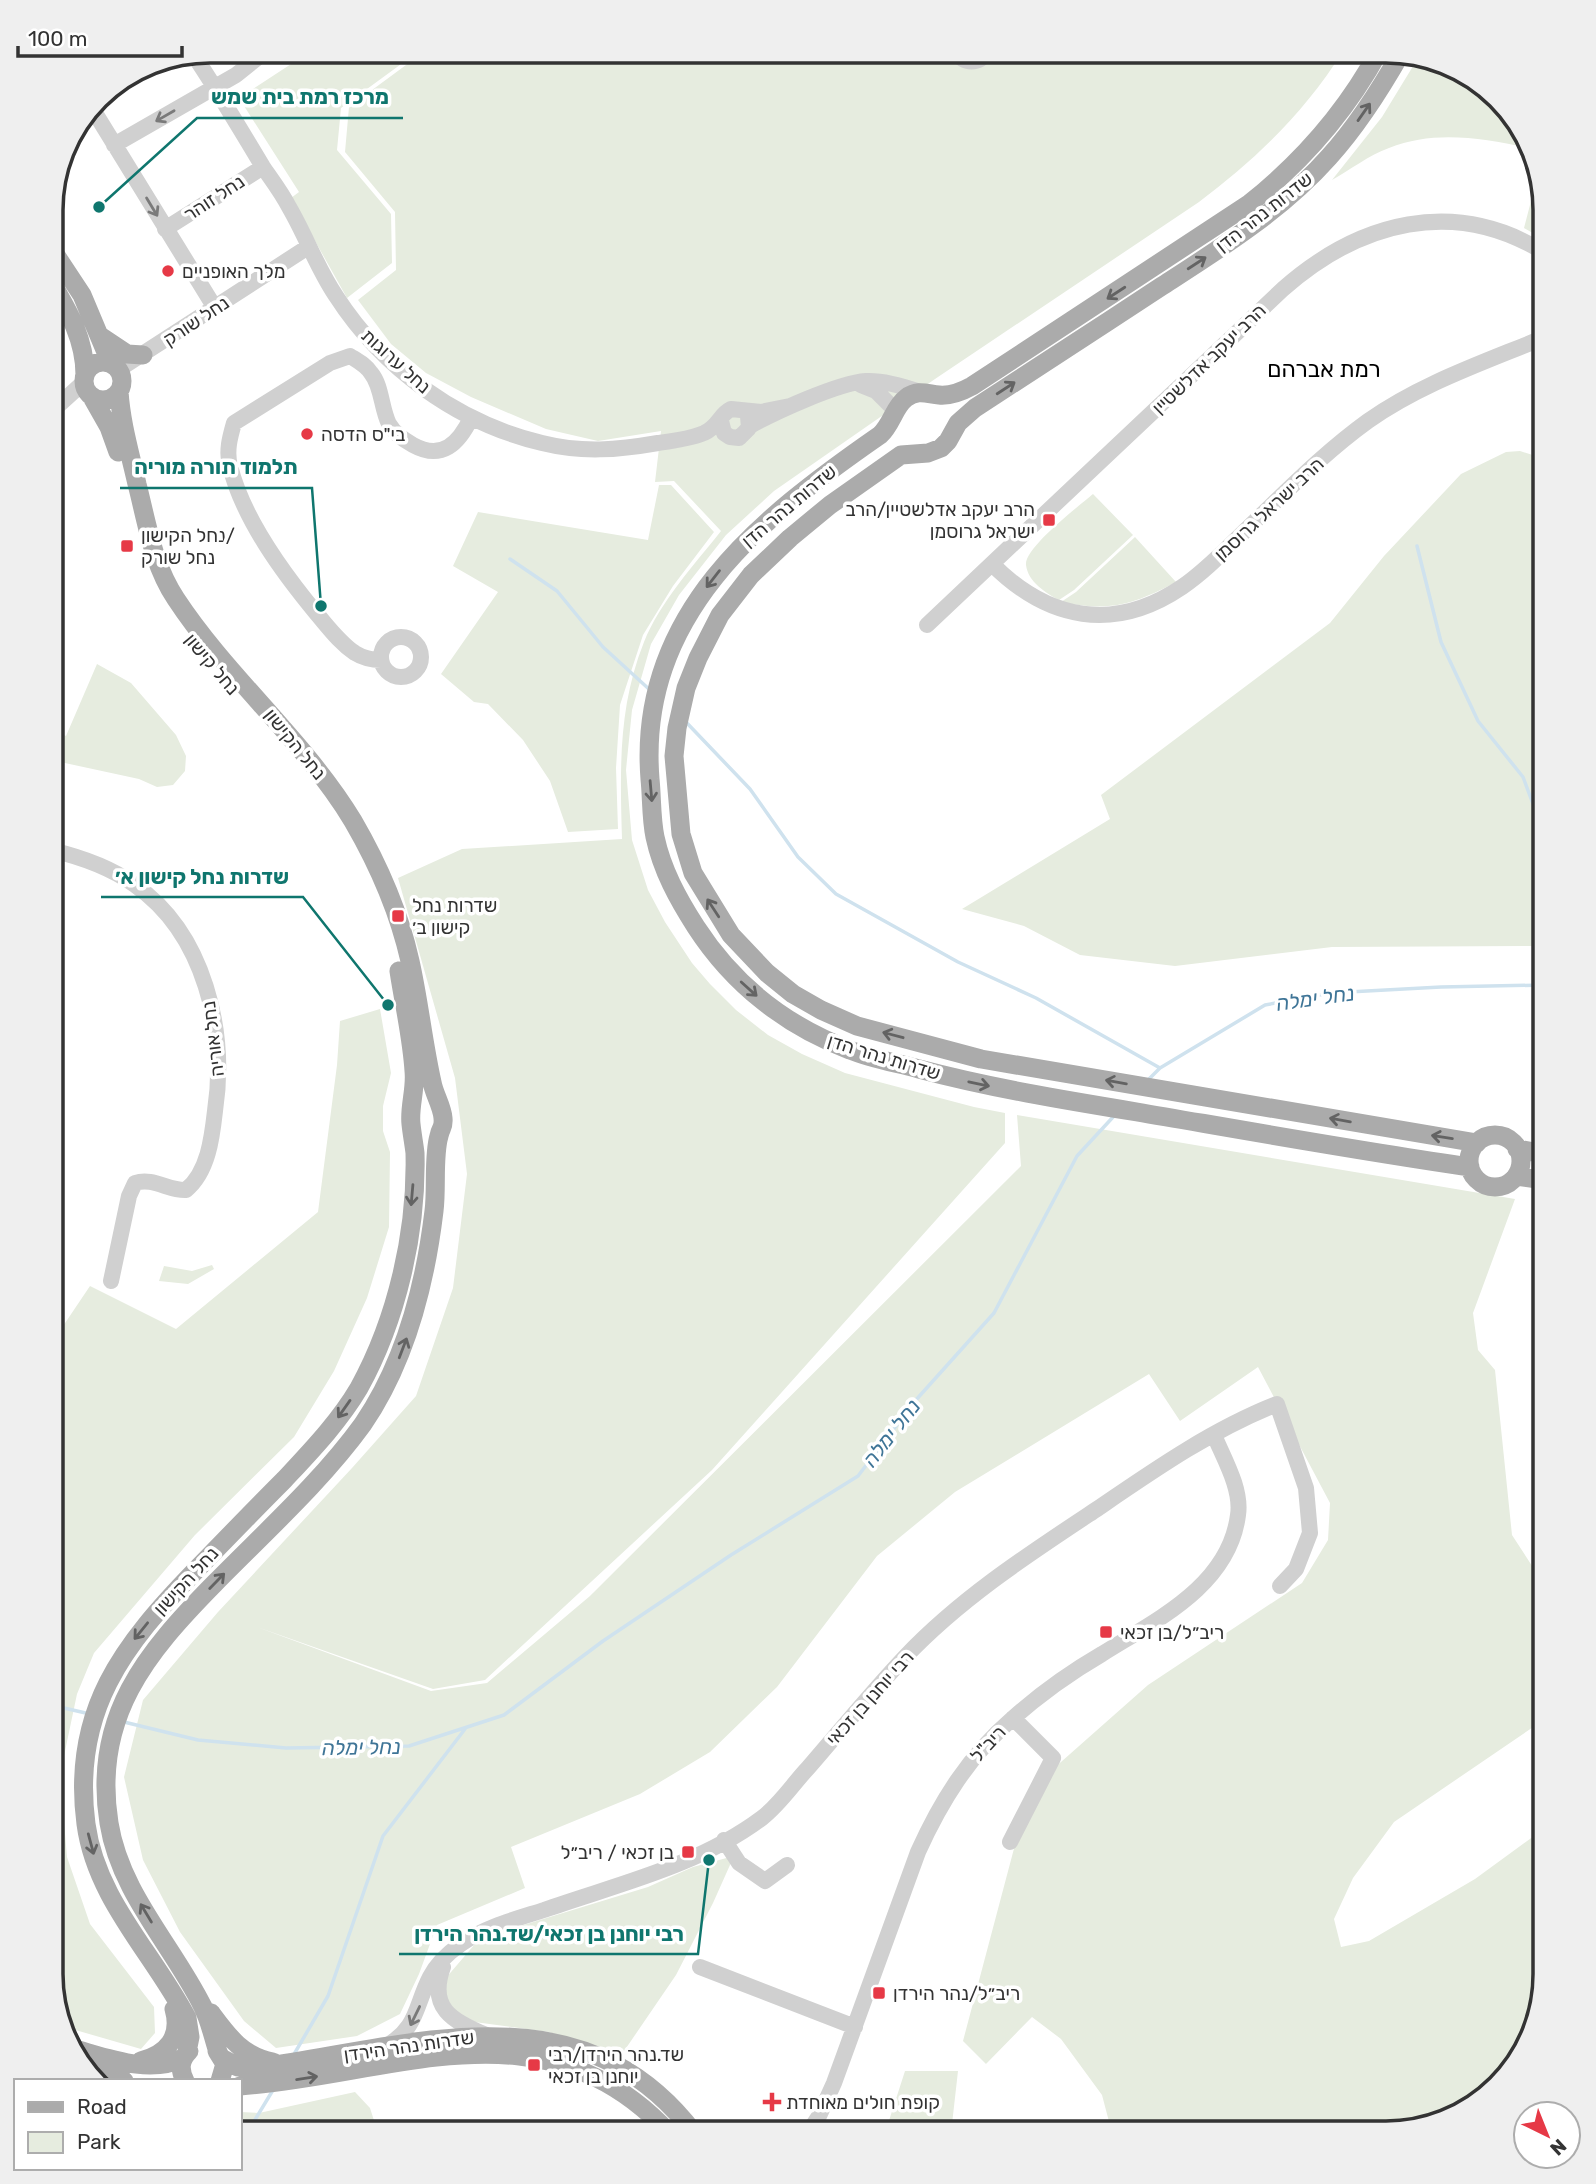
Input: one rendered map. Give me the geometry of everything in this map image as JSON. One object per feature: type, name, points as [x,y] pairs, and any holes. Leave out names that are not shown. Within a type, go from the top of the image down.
[{"type":"main road","name":"שדרות נהר הדן","points":[[1372,63],[1349,101],[1317,142],[1250,204],[972,386],[959,392],[940,395],[919,392],[904,400],[880,435],[798,495],[731,556],[698,598],[661,676],[651,720],[648,752],[654,835],[669,881],[710,949],[751,993],[781,1016],[852,1051],[979,1085],[1470,1167],[1473,1175],[1486,1185],[1502,1185],[1516,1176],[1533,1178]]},
{"type":"main road","name":"שדרות נהר הדן","points":[[1395,63],[1346,138],[1286,200],[1230,242],[975,408],[961,419],[942,447],[933,452],[901,455],[856,486],[790,538],[751,575],[720,615],[690,678],[677,728],[674,756],[681,834],[693,873],[730,935],[767,973],[793,994],[857,1026],[981,1059],[1476,1143],[1484,1138],[1501,1136],[1517,1149],[1533,1152]]},
{"type":"main road","name":"נחל הקישון","points":[[63,266],[82,295],[117,376],[123,426],[152,545],[165,580],[192,621],[330,787],[355,824],[387,891],[406,945],[441,1123],[435,1199],[425,1271],[411,1325],[386,1385],[362,1424],[334,1460],[155,1649],[132,1684],[117,1717],[108,1767],[108,1807],[112,1836],[135,1892],[182,1971]]},
{"type":"main road","points":[[63,304],[82,345],[88,388],[107,400],[117,376],[97,364],[90,368],[88,388]]},
{"type":"main road","points":[[100,336],[127,354],[143,355]]},
{"type":"main road","name":"נחל קישון","points":[[88,388],[116,443],[140,548],[153,586],[164,604],[320,795],[343,830],[375,897],[393,948],[406,1016],[414,1072],[412,1121]]},
{"type":"main road","points":[[940,395],[952,409],[954,430]]},
{"type":"main road","points":[[894,416],[897,437],[902,444],[921,453]]},
{"type":"main road","points":[[425,1105],[435,1107],[441,1123],[424,1138],[414,1132],[412,1121],[419,1106],[425,1105]]},
{"type":"main road","name":"נחל הקישון","points":[[184,2079],[181,2072],[190,2037],[187,2018],[118,1910],[90,1842],[85,1808],[85,1776],[90,1728],[112,1673],[137,1635],[164,1603],[317,1445],[344,1411],[361,1383],[382,1339],[402,1266],[414,1173],[412,1121]]},
{"type":"main road","points":[[1470,1167],[1470,1154],[1476,1143]]},
{"type":"main road","points":[[1516,1176],[1520,1163],[1517,1149]]},
{"type":"main road","points":[[182,1971],[202,2004],[225,2070],[221,2079]]},
{"type":"main road","points":[[182,1971],[222,2029],[240,2049],[264,2060],[288,2063]]},
{"type":"main road","points":[[88,2055],[127,2071],[162,2052],[172,2041],[177,2024],[167,1985]]},
{"type":"main road","name":"שדרות נהר הירדן","points":[[185,2055],[199,2046],[206,2046],[238,2067],[247,2067],[451,2037],[486,2035],[545,2040],[570,2046],[605,2060],[639,2080],[683,2121]]},
{"type":"main road","points":[[101,2072],[127,2071],[174,2062],[185,2055]]},
{"type":"main road","name":"שדרות נהר הירדן","points":[[242,2086],[463,2055],[514,2055],[565,2064],[608,2082],[656,2121]]},
{"type":"street","name":"נחל ערוגות","points":[[199,63],[289,205],[308,247],[335,295],[383,355],[439,399],[498,430],[558,447],[593,451],[628,448],[698,435],[716,426],[722,427]]},
{"type":"street","points":[[114,145],[215,88],[251,63]]},
{"type":"street","points":[[97,116],[215,308]]},
{"type":"street","name":"נחל זוהר","points":[[164,229],[263,166]]},
{"type":"street","name":"הרב יעקב אדלשטיין","points":[[928,625],[1283,289],[1311,265],[1341,246],[1390,227],[1445,222],[1492,229],[1513,235],[1533,246]]},
{"type":"street","name":"נחל שורק","points":[[117,376],[124,366],[308,247]]},
{"type":"street","name":"הרב ישראל גרוסמן","points":[[992,564],[1009,582],[1032,597],[1064,611],[1110,615],[1134,611],[1158,602],[1196,576],[1324,457],[1383,411],[1435,382],[1533,342]]},
{"type":"street","points":[[381,660],[372,660],[356,654],[334,635],[273,558],[242,499],[230,466],[229,439],[234,423],[330,363],[350,356],[370,370],[390,426],[402,439],[417,448],[432,453],[446,449],[463,435],[471,418]]},
{"type":"street","points":[[747,419],[745,434],[739,438],[730,437],[722,427],[725,412],[731,409],[747,419],[851,384],[880,382],[919,392]]},
{"type":"street","points":[[851,384],[876,391],[894,416]]},
{"type":"street","points":[[63,404],[88,388]]},
{"type":"street","name":"נחל אוריה","points":[[63,854],[100,865],[118,875],[148,895],[171,919],[187,944],[206,986],[218,1044],[220,1082],[212,1134],[201,1174],[187,1190],[178,1191],[147,1181],[135,1183],[129,1196],[111,1281]]},
{"type":"street","name":"רבי יוחנן בן זכאי","points":[[384,2048],[410,2026],[436,1967],[465,1941],[497,1926],[645,1878],[692,1857],[762,1817],[775,1806],[904,1658],[969,1597],[1124,1490],[1214,1435],[1277,1404],[1306,1488],[1310,1533],[1297,1569],[1280,1586]]},
{"type":"street","name":"ריב\"ל","points":[[816,2121],[834,2084],[918,1852],[933,1818],[958,1779],[980,1750],[1013,1718],[1099,1655],[1175,1609],[1197,1590],[1217,1566],[1234,1536],[1239,1514],[1238,1497],[1214,1435]]},
{"type":"street","points":[[1010,1842],[1053,1758],[1013,1718]]},
{"type":"street","points":[[724,1840],[739,1863],[765,1881],[787,1865]]},
{"type":"street","name":"רבי יוחנן בן זכאי","points":[[465,1941],[443,1968],[438,1990],[439,1999],[450,2016],[486,2035]]},
{"type":"street","points":[[700,1967],[855,2027]]},
{"type":"green space","points":[[293,63],[403,63],[341,108],[337,150],[391,214],[392,263],[347,298],[291,198],[299,192],[239,98]]},
{"type":"green space","points":[[409,63],[1335,63],[1278,133],[1240,169],[1199,202],[774,491],[726,535],[679,595],[651,644],[632,710],[626,770],[632,840],[648,890],[692,963],[736,1010],[768,1035],[802,1054],[845,1073],[1005,1113],[1005,1143],[712,1470],[485,1680],[433,1689],[257,1627],[431,1691],[487,1683],[590,1596],[1021,1166],[1017,1115],[1515,1199],[1473,1313],[1478,1350],[1495,1370],[1512,1535],[1533,1567],[1533,1727],[1394,1822],[1353,1878],[1334,1919],[1341,1947],[1369,1941],[1475,1879],[1533,1837],[1533,1974],[1528,2012],[1522,2030],[1503,2063],[1490,2078],[1460,2101],[1442,2110],[1405,2120],[1109,2121],[1102,2095],[1061,2039],[1032,2017],[986,2064],[963,2041],[1020,1826],[1044,1777],[1148,1685],[1302,1583],[1328,1540],[1330,1503],[1258,1367],[1180,1421],[1149,1374],[955,1492],[877,1556],[777,1687],[710,1752],[640,1794],[511,1847],[525,1888],[437,1925],[419,1974],[400,2014],[357,2036],[276,2048],[244,2021],[180,1932],[143,1860],[124,1777],[143,1700],[218,1612],[416,1396],[453,1288],[467,1174],[455,1078],[398,878],[462,849],[622,839],[622,739],[629,690],[636,666],[644,642],[659,613],[678,584],[721,531],[674,481],[655,482],[661,431],[598,441],[546,429],[471,397],[426,373],[391,344],[358,300],[396,270],[395,212],[345,152],[349,107]]},
{"type":"green space","points":[[1415,66],[1451,78],[1483,99],[1503,121],[1518,146],[1441,137],[1406,142],[1382,151],[1332,180],[1382,117]]},
{"type":"green space","points":[[1532,196],[1533,233],[1524,228]]},
{"type":"green space","points":[[1520,451],[1533,455],[1533,946],[1332,947],[1175,966],[1080,955],[1024,926],[962,909],[1110,819],[1101,795],[1330,623],[1384,556],[1461,474],[1506,452]]},
{"type":"green space","points":[[659,485],[671,485],[714,532],[673,586],[643,635],[620,705],[616,768],[618,829],[568,832],[550,781],[523,740],[488,704],[474,702],[441,674],[498,592],[453,566],[478,512],[648,540]]},
{"type":"green space","points":[[1093,494],[1133,535],[1074,590],[1059,600],[1043,590],[1030,577],[1026,565],[1028,558],[1043,538]]},
{"type":"green space","points":[[1135,537],[1176,582],[1147,596],[1120,604],[1093,606],[1061,602],[1076,592]]},
{"type":"green space","points":[[97,664],[131,683],[176,735],[186,756],[185,771],[173,785],[157,787],[139,779],[63,763],[63,734],[66,736]]},
{"type":"green space","points":[[380,1009],[391,1073],[383,1106],[383,1131],[390,1152],[389,1227],[367,1298],[334,1371],[294,1437],[195,1535],[94,1653],[77,1694],[63,1761],[63,1326],[90,1286],[176,1329],[318,1212],[340,1021]]},
{"type":"green space","points":[[212,1265],[214,1269],[188,1284],[159,1281],[164,1266],[192,1271]]},
{"type":"green space","points":[[63,1810],[67,1857],[90,1924],[154,2007],[155,2033],[141,2049],[74,2030],[68,2012],[63,1974]]},
{"type":"green space","points":[[734,1856],[676,1975],[620,2057],[549,2032],[467,2021],[451,2010],[443,1993],[445,1979],[475,1944],[497,1933],[648,1887],[693,1867]]},
{"type":"green space","points":[[905,2071],[958,2071],[952,2121],[889,2121]]},
{"type":"green space","points":[[355,2092],[370,2108],[374,2121],[242,2121],[242,2112],[259,2113]]},
{"type":"waterway","points":[[1417,546],[1441,642],[1478,721],[1523,777],[1533,804]]},
{"type":"waterway","points":[[510,559],[557,591],[603,647],[650,690]]},
{"type":"waterway","points":[[685,721],[750,789],[798,857],[836,894],[958,962],[1036,998],[1160,1068]]},
{"type":"waterway","name":"נחל ימלה","points":[[1148,1080],[1160,1068],[1265,1005],[1330,993],[1533,985]]},
{"type":"waterway","name":"נחל ימלה","points":[[124,1722],[198,1740],[286,1748],[409,1746],[504,1715],[603,1641],[731,1555],[858,1476],[915,1401],[994,1313],[1077,1156],[1114,1116]]},
{"type":"waterway","name":"נחל ימלה","points":[[63,1708],[90,1714]]},
{"type":"waterway","points":[[293,2056],[328,1996],[383,1836],[465,1729]]},
{"type":"waterway","points":[[254,2121],[273,2090]]},
{"type":"place","name":"מרכז רמת בית שמש","points":[[99,207]]},
{"type":"place","name":"מלך האופניים","points":[[168,271]]},
{"type":"place","name":"בי\"ס הדסה","points":[[307,434]]},
{"type":"place","name":"הרב יעקב אדלשטיין/הרב ישראל גרוסמן","points":[[1049,520]]},
{"type":"place","name":"נחל הקישון/ נחל שורק","points":[[127,546]]},
{"type":"place","name":"תלמוד תורה מוריה","points":[[321,606]]},
{"type":"place","name":"שדרות נחל קישון ב׳","points":[[398,916]]},
{"type":"place","name":"שדרות נחל קישון א׳","points":[[388,1005]]},
{"type":"place","name":"ריב״ל/בן זכאי","points":[[1106,1632]]},
{"type":"place","name":"בן זכאי / ריב״ל","points":[[688,1852]]},
{"type":"place","name":"רבי יוחנן בן זכאי/שד.נהר הירדן","points":[[709,1860]]},
{"type":"place","name":"ריב״ל/נהר הירדן","points":[[879,1993]]},
{"type":"place","name":"שד.נהר הירדן/רבי יוחנן בן זכאי","points":[[534,2065]]},
{"type":"place","name":"קופת חולים מאוחדת","points":[[772,2102]]},
{"type":"district","name":"רמת אברהם","points":[[1324,369]]}]
